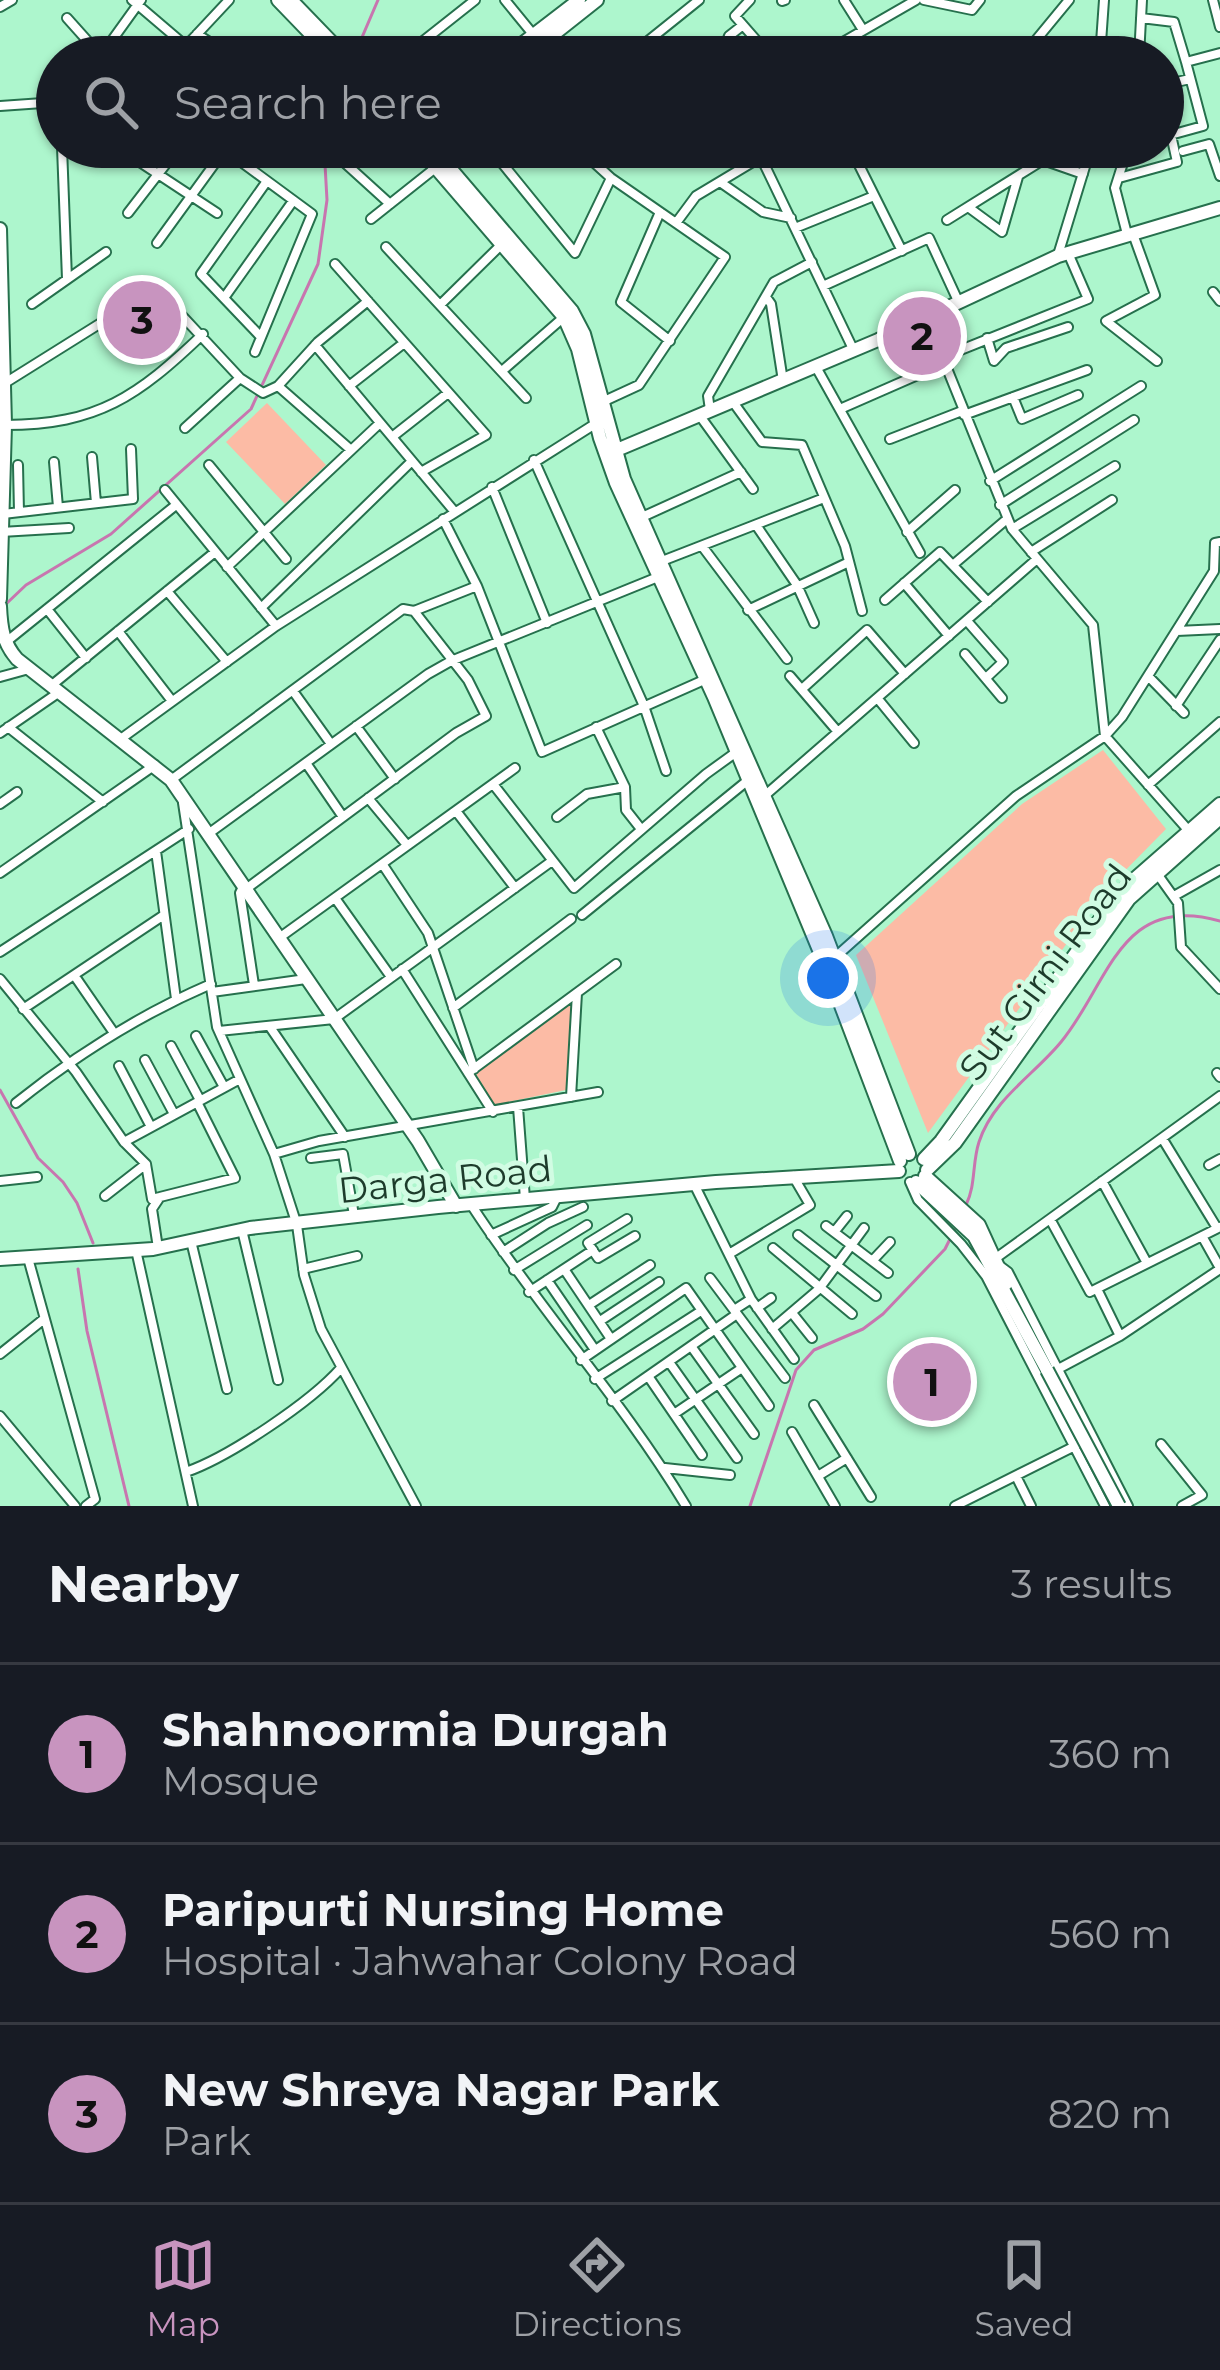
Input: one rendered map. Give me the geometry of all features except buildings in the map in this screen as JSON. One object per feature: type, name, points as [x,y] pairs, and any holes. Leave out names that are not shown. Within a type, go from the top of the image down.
[{"type":"street","points":[[0,7],[12,0]]},
{"type":"street","points":[[200,36],[197,34],[229,0]]},
{"type":"street","points":[[278,0],[320,36]]},
{"type":"street","points":[[291,0],[318,36]]},
{"type":"street","points":[[430,36],[475,0]]},
{"type":"street","points":[[505,0],[534,36]]},
{"type":"street","points":[[541,36],[579,0]]},
{"type":"street","points":[[543,36],[597,0]]},
{"type":"street","points":[[654,36],[699,0]]},
{"type":"street","points":[[750,0],[735,16],[753,36]]},
{"type":"street","points":[[844,0],[863,30]]},
{"type":"street","points":[[853,36],[920,0],[972,10],[980,0]]},
{"type":"street","points":[[1039,36],[1069,0]]},
{"type":"street","points":[[1101,36],[1104,0]]},
{"type":"street","points":[[1140,36],[1142,0]]},
{"type":"street","points":[[1213,0],[1220,27]]},
{"type":"street","points":[[114,36],[137,1],[175,36]]},
{"type":"street","points":[[67,18],[83,36]]},
{"type":"street","points":[[1141,18],[1174,22],[1178,36]]},
{"type":"street","points":[[729,36],[743,25]]},
{"type":"street","points":[[310,36],[314,31]]},
{"type":"street","points":[[1186,62],[1220,53]]},
{"type":"street","points":[[1184,55],[1203,126],[1184,131]]},
{"type":"street","points":[[1184,80],[1190,79]]},
{"type":"street","points":[[0,106],[36,103]]},
{"type":"street","points":[[1184,151],[1210,144],[1220,176]]},
{"type":"street","points":[[63,168],[67,279]]},
{"type":"street","points":[[146,168],[217,213]]},
{"type":"street","points":[[128,213],[164,168]]},
{"type":"street","points":[[157,243],[212,168]]},
{"type":"street","points":[[251,168],[312,214],[255,352]]},
{"type":"street","points":[[350,168],[390,204]]},
{"type":"street","points":[[371,219],[434,168]]},
{"type":"street","points":[[444,168],[584,334],[610,453],[658,577],[747,781],[760,800]]},
{"type":"street","points":[[506,168],[575,253],[610,178]]},
{"type":"street","points":[[597,405],[639,385],[725,256],[599,168]]},
{"type":"street","points":[[676,223],[696,196],[744,168]]},
{"type":"street","points":[[766,168],[854,351]]},
{"type":"street","points":[[860,168],[902,250]]},
{"type":"street","points":[[946,220],[1030,168]]},
{"type":"street","points":[[1068,168],[1083,173]]},
{"type":"street","points":[[840,409],[987,338],[1088,299],[1063,255],[1084,168]]},
{"type":"street","points":[[1121,168],[1115,188],[1155,295],[1106,320],[1157,361]]},
{"type":"street","points":[[1118,179],[1160,168]]},
{"type":"street","points":[[968,207],[1002,232],[1018,176]]},
{"type":"street","points":[[261,337],[201,274],[267,181]]},
{"type":"street","points":[[720,182],[764,212],[793,223],[874,196]]},
{"type":"street","points":[[224,298],[293,201]]},
{"type":"street","points":[[610,453],[854,351],[1063,255],[1220,208]]},
{"type":"street","points":[[660,212],[621,302],[670,340]]},
{"type":"street","points":[[0,229],[4,425],[0,606],[5,643],[171,780],[409,1128],[663,1468],[686,1506]]},
{"type":"street","points":[[823,286],[928,238],[959,303]]},
{"type":"street","points":[[440,305],[506,241]]},
{"type":"street","points":[[386,247],[526,398]]},
{"type":"street","points":[[32,304],[106,252]]},
{"type":"street","points":[[753,488],[705,414],[708,396],[774,282],[812,262]]},
{"type":"street","points":[[335,264],[486,435],[421,472]]},
{"type":"street","points":[[3,380],[152,291],[170,299],[239,378],[259,392],[278,386],[315,345],[368,302]]},
{"type":"street","points":[[1213,292],[1220,301]]},
{"type":"street","points":[[766,297],[783,381]]},
{"type":"street","points":[[502,371],[568,314]]},
{"type":"street","points":[[926,317],[1012,530],[1093,625],[1105,736],[1192,835]]},
{"type":"street","points":[[987,338],[994,361],[1006,349],[1068,327]]},
{"type":"street","points":[[4,425],[49,425],[98,412],[151,384],[203,334]]},
{"type":"street","points":[[349,386],[404,343]]},
{"type":"street","points":[[315,345],[454,511]]},
{"type":"street","points":[[816,367],[920,553]]},
{"type":"street","points":[[890,439],[1088,370]]},
{"type":"street","points":[[185,428],[239,378]]},
{"type":"street","points":[[278,386],[351,450]]},
{"type":"street","points":[[990,481],[1141,386]]},
{"type":"street","points":[[392,437],[448,393]]},
{"type":"street","points":[[1013,397],[1022,419],[1078,395]]},
{"type":"street","points":[[733,402],[762,442],[802,446],[849,562],[862,611]]},
{"type":"street","points":[[1000,505],[1134,420]]},
{"type":"street","points":[[122,738],[276,626],[600,421]]},
{"type":"street","points":[[227,566],[380,423]]},
{"type":"street","points":[[3,514],[133,499],[131,449]]},
{"type":"street","points":[[610,453],[662,561],[830,961],[903,1162],[980,1226],[1042,1360]]},
{"type":"street","points":[[92,457],[96,503]]},
{"type":"street","points":[[534,460],[644,706],[666,771]]},
{"type":"street","points":[[261,608],[412,461]]},
{"type":"street","points":[[54,462],[58,507]]},
{"type":"street","points":[[18,465],[19,512]]},
{"type":"street","points":[[209,465],[286,559]]},
{"type":"street","points":[[1012,530],[1115,466]]},
{"type":"street","points":[[642,517],[741,472]]},
{"type":"street","points":[[492,487],[547,622]]},
{"type":"street","points":[[165,490],[276,626]]},
{"type":"street","points":[[907,532],[955,490]]},
{"type":"street","points":[[662,561],[824,498]]},
{"type":"street","points":[[760,800],[988,602],[1034,555],[1112,500]]},
{"type":"street","points":[[5,643],[176,505]]},
{"type":"street","points":[[443,518],[477,586],[542,752],[704,680]]},
{"type":"street","points":[[954,564],[1006,518]]},
{"type":"street","points":[[756,525],[797,585],[814,623]]},
{"type":"street","points":[[1,532],[69,528]]},
{"type":"street","points":[[830,961],[1016,796],[1105,736],[1122,717],[1214,571],[1215,542],[1220,542]]},
{"type":"street","points":[[702,546],[787,659]]},
{"type":"street","points":[[103,802],[4,730],[215,552]]},
{"type":"street","points":[[885,600],[940,552],[988,602]]},
{"type":"street","points":[[748,610],[849,562]]},
{"type":"street","points":[[0,952],[187,830],[204,828],[305,763],[451,661],[658,577]]},
{"type":"street","points":[[1206,582],[1220,582]]},
{"type":"street","points":[[904,583],[949,636]]},
{"type":"street","points":[[171,780],[404,609],[414,610],[477,586]]},
{"type":"street","points":[[167,591],[227,662]]},
{"type":"street","points":[[47,609],[86,658]]},
{"type":"street","points":[[254,985],[240,893],[486,716],[468,680],[414,610]]},
{"type":"street","points":[[967,620],[1003,662],[986,678]]},
{"type":"street","points":[[1175,632],[1220,629]]},
{"type":"street","points":[[802,689],[867,630],[905,674]]},
{"type":"street","points":[[118,631],[173,701]]},
{"type":"street","points":[[1148,676],[1180,710],[1220,640]]},
{"type":"street","points":[[965,654],[1002,698]]},
{"type":"street","points":[[0,676],[30,668]]},
{"type":"street","points":[[790,676],[838,732]]},
{"type":"street","points":[[293,691],[331,744]]},
{"type":"street","points":[[878,699],[914,743]]},
{"type":"street","points":[[1148,785],[1220,722]]},
{"type":"street","points":[[356,726],[394,779]]},
{"type":"street","points":[[596,727],[625,788],[626,810],[641,829]]},
{"type":"street","points":[[494,784],[574,888],[735,753]]},
{"type":"street","points":[[305,763],[343,817]]},
{"type":"street","points":[[0,873],[155,766]]},
{"type":"street","points":[[279,938],[515,768]]},
{"type":"street","points":[[582,915],[747,781]]},
{"type":"street","points":[[557,817],[587,794],[625,788]]},
{"type":"street","points":[[0,804],[17,792]]},
{"type":"street","points":[[182,795],[219,1031],[274,1154],[321,1329],[416,1506]]},
{"type":"street","points":[[368,799],[407,845]]},
{"type":"street","points":[[1105,1506],[986,1276],[918,1201],[921,1174],[1109,907],[1192,835],[1220,804]]},
{"type":"street","points":[[456,811],[515,888]]},
{"type":"street","points":[[1192,835],[1220,818]]},
{"type":"street","points":[[156,850],[176,999]]},
{"type":"street","points":[[219,1031],[334,1019],[552,861]]},
{"type":"street","points":[[382,865],[428,933],[471,1071]]},
{"type":"street","points":[[1154,869],[1176,900],[1180,946],[1220,989]]},
{"type":"street","points":[[1176,900],[1220,871]]},
{"type":"street","points":[[335,898],[391,977]]},
{"type":"street","points":[[23,1009],[164,915]]},
{"type":"street","points":[[453,1008],[571,919]]},
{"type":"street","points":[[471,1071],[616,964]]},
{"type":"street","points":[[402,969],[493,1112]]},
{"type":"street","points":[[74,975],[114,1033]]},
{"type":"street","points":[[0,979],[68,1062],[124,1142],[146,1164],[152,1199],[235,1178],[171,1046]]},
{"type":"street","points":[[16,1103],[68,1062],[176,999],[211,988],[307,979]]},
{"type":"street","points":[[571,1097],[577,993]]},
{"type":"street","points":[[269,1026],[345,1137]]},
{"type":"street","points":[[196,1036],[224,1088]]},
{"type":"street","points":[[145,1060],[174,1114]]},
{"type":"street","points":[[119,1066],[151,1127]]},
{"type":"street","points":[[124,1142],[240,1079]]},
{"type":"street","points":[[274,1154],[598,1092]]},
{"type":"street","points":[[999,1266],[1050,1219],[1220,1096]]},
{"type":"street","points":[[518,1107],[525,1199]]},
{"type":"street","points":[[1050,1219],[1090,1292],[1219,1227],[1162,1138]]},
{"type":"street","points":[[311,1158],[343,1154],[355,1219]]},
{"type":"street","points":[[1209,1166],[1220,1159]]},
{"type":"street","points":[[903,1162],[921,1174],[929,1194],[974,1236],[1124,1506]]},
{"type":"street","name":"Darga Road","points":[[0,1259],[158,1248],[242,1230],[558,1196],[583,1200],[903,1162]]},
{"type":"street","points":[[105,1196],[146,1164]]},
{"type":"street","points":[[729,1254],[810,1205],[793,1176]]},
{"type":"street","points":[[0,1181],[37,1177]]},
{"type":"street","points":[[1102,1181],[1147,1264]]},
{"type":"street","points":[[694,1184],[754,1304],[794,1359]]},
{"type":"street","points":[[490,1234],[552,1207],[558,1196]]},
{"type":"street","points":[[158,1248],[152,1210],[160,1197]]},
{"type":"street","points":[[503,1252],[583,1200],[598,1258],[635,1236]]},
{"type":"street","points":[[847,1216],[830,1228],[888,1273]]},
{"type":"street","points":[[529,1292],[627,1220]]},
{"type":"street","points":[[514,1270],[587,1225]]},
{"type":"street","points":[[772,1329],[820,1288],[864,1228]]},
{"type":"street","points":[[242,1230],[278,1380]]},
{"type":"street","points":[[798,1235],[876,1296]]},
{"type":"street","points":[[1060,1368],[1120,1336],[1220,1269],[1202,1235]]},
{"type":"street","points":[[191,1241],[227,1389]]},
{"type":"street","points":[[873,1260],[890,1242]]},
{"type":"street","points":[[772,1248],[852,1314]]},
{"type":"street","points":[[136,1250],[194,1506]]},
{"type":"street","points":[[303,1268],[357,1256]]},
{"type":"street","points":[[28,1258],[95,1499],[86,1506]]},
{"type":"street","points":[[589,1305],[650,1265]]},
{"type":"street","points":[[999,1266],[1008,1272],[1060,1368],[1124,1506]]},
{"type":"street","points":[[564,1269],[611,1339]]},
{"type":"street","points":[[710,1278],[784,1378]]},
{"type":"street","points":[[547,1280],[595,1350]]},
{"type":"street","points":[[600,1322],[659,1282]]},
{"type":"street","points":[[581,1360],[686,1288],[769,1406]]},
{"type":"street","points":[[1097,1289],[1120,1336]]},
{"type":"street","points":[[612,1401],[736,1312],[771,1298]]},
{"type":"street","points":[[595,1379],[701,1311]]},
{"type":"street","points":[[792,1313],[812,1338]]},
{"type":"street","points":[[0,1354],[44,1319]]},
{"type":"street","points":[[691,1346],[754,1434]]},
{"type":"street","points":[[669,1362],[737,1458]]},
{"type":"street","points":[[186,1472],[316,1392],[340,1367]]},
{"type":"street","points":[[674,1414],[742,1369]]},
{"type":"street","points":[[648,1376],[702,1455]]},
{"type":"street","points":[[814,1405],[872,1497]]},
{"type":"street","points":[[0,1416],[75,1506]]},
{"type":"street","points":[[792,1432],[836,1506]]},
{"type":"street","points":[[955,1506],[1092,1437]]},
{"type":"street","points":[[1161,1444],[1202,1495],[1182,1506]]},
{"type":"street","points":[[818,1476],[847,1458]]},
{"type":"street","points":[[663,1468],[730,1475]]},
{"type":"street","points":[[1016,1476],[1031,1506]]},
{"type":"shaded area","points":[[267,403],[326,465],[285,504],[226,442]]},
{"type":"shaded area","points":[[1103,750],[1166,829],[1106,890],[928,1133],[856,955],[1022,804]]},
{"type":"shaded area","points":[[572,1002],[566,1090],[494,1105],[476,1074]]},
{"type":"waterway","points":[[363,36],[378,0]]},
{"type":"waterway","points":[[6,604],[26,585],[111,534],[251,409],[318,264],[327,200],[325,168]]},
{"type":"waterway","points":[[966,1205],[985,1127],[1004,1100],[1061,1042],[1121,949],[1138,931],[1160,920],[1186,915],[1220,921]]},
{"type":"waterway","points":[[0,1090],[38,1158],[77,1203],[93,1243]]},
{"type":"waterway","points":[[750,1506],[796,1370],[814,1350],[863,1329],[883,1314],[945,1249],[957,1225]]},
{"type":"waterway","points":[[78,1269],[87,1331],[129,1506]]},
{"type":"place","name":"New Shreya Nagar Park","points":[[142,320]]},
{"type":"place","name":"Paripurti Nursing Home","points":[[922,336]]},
{"type":"place","name":"Shahnoormia Durgah","points":[[932,1382]]}]
